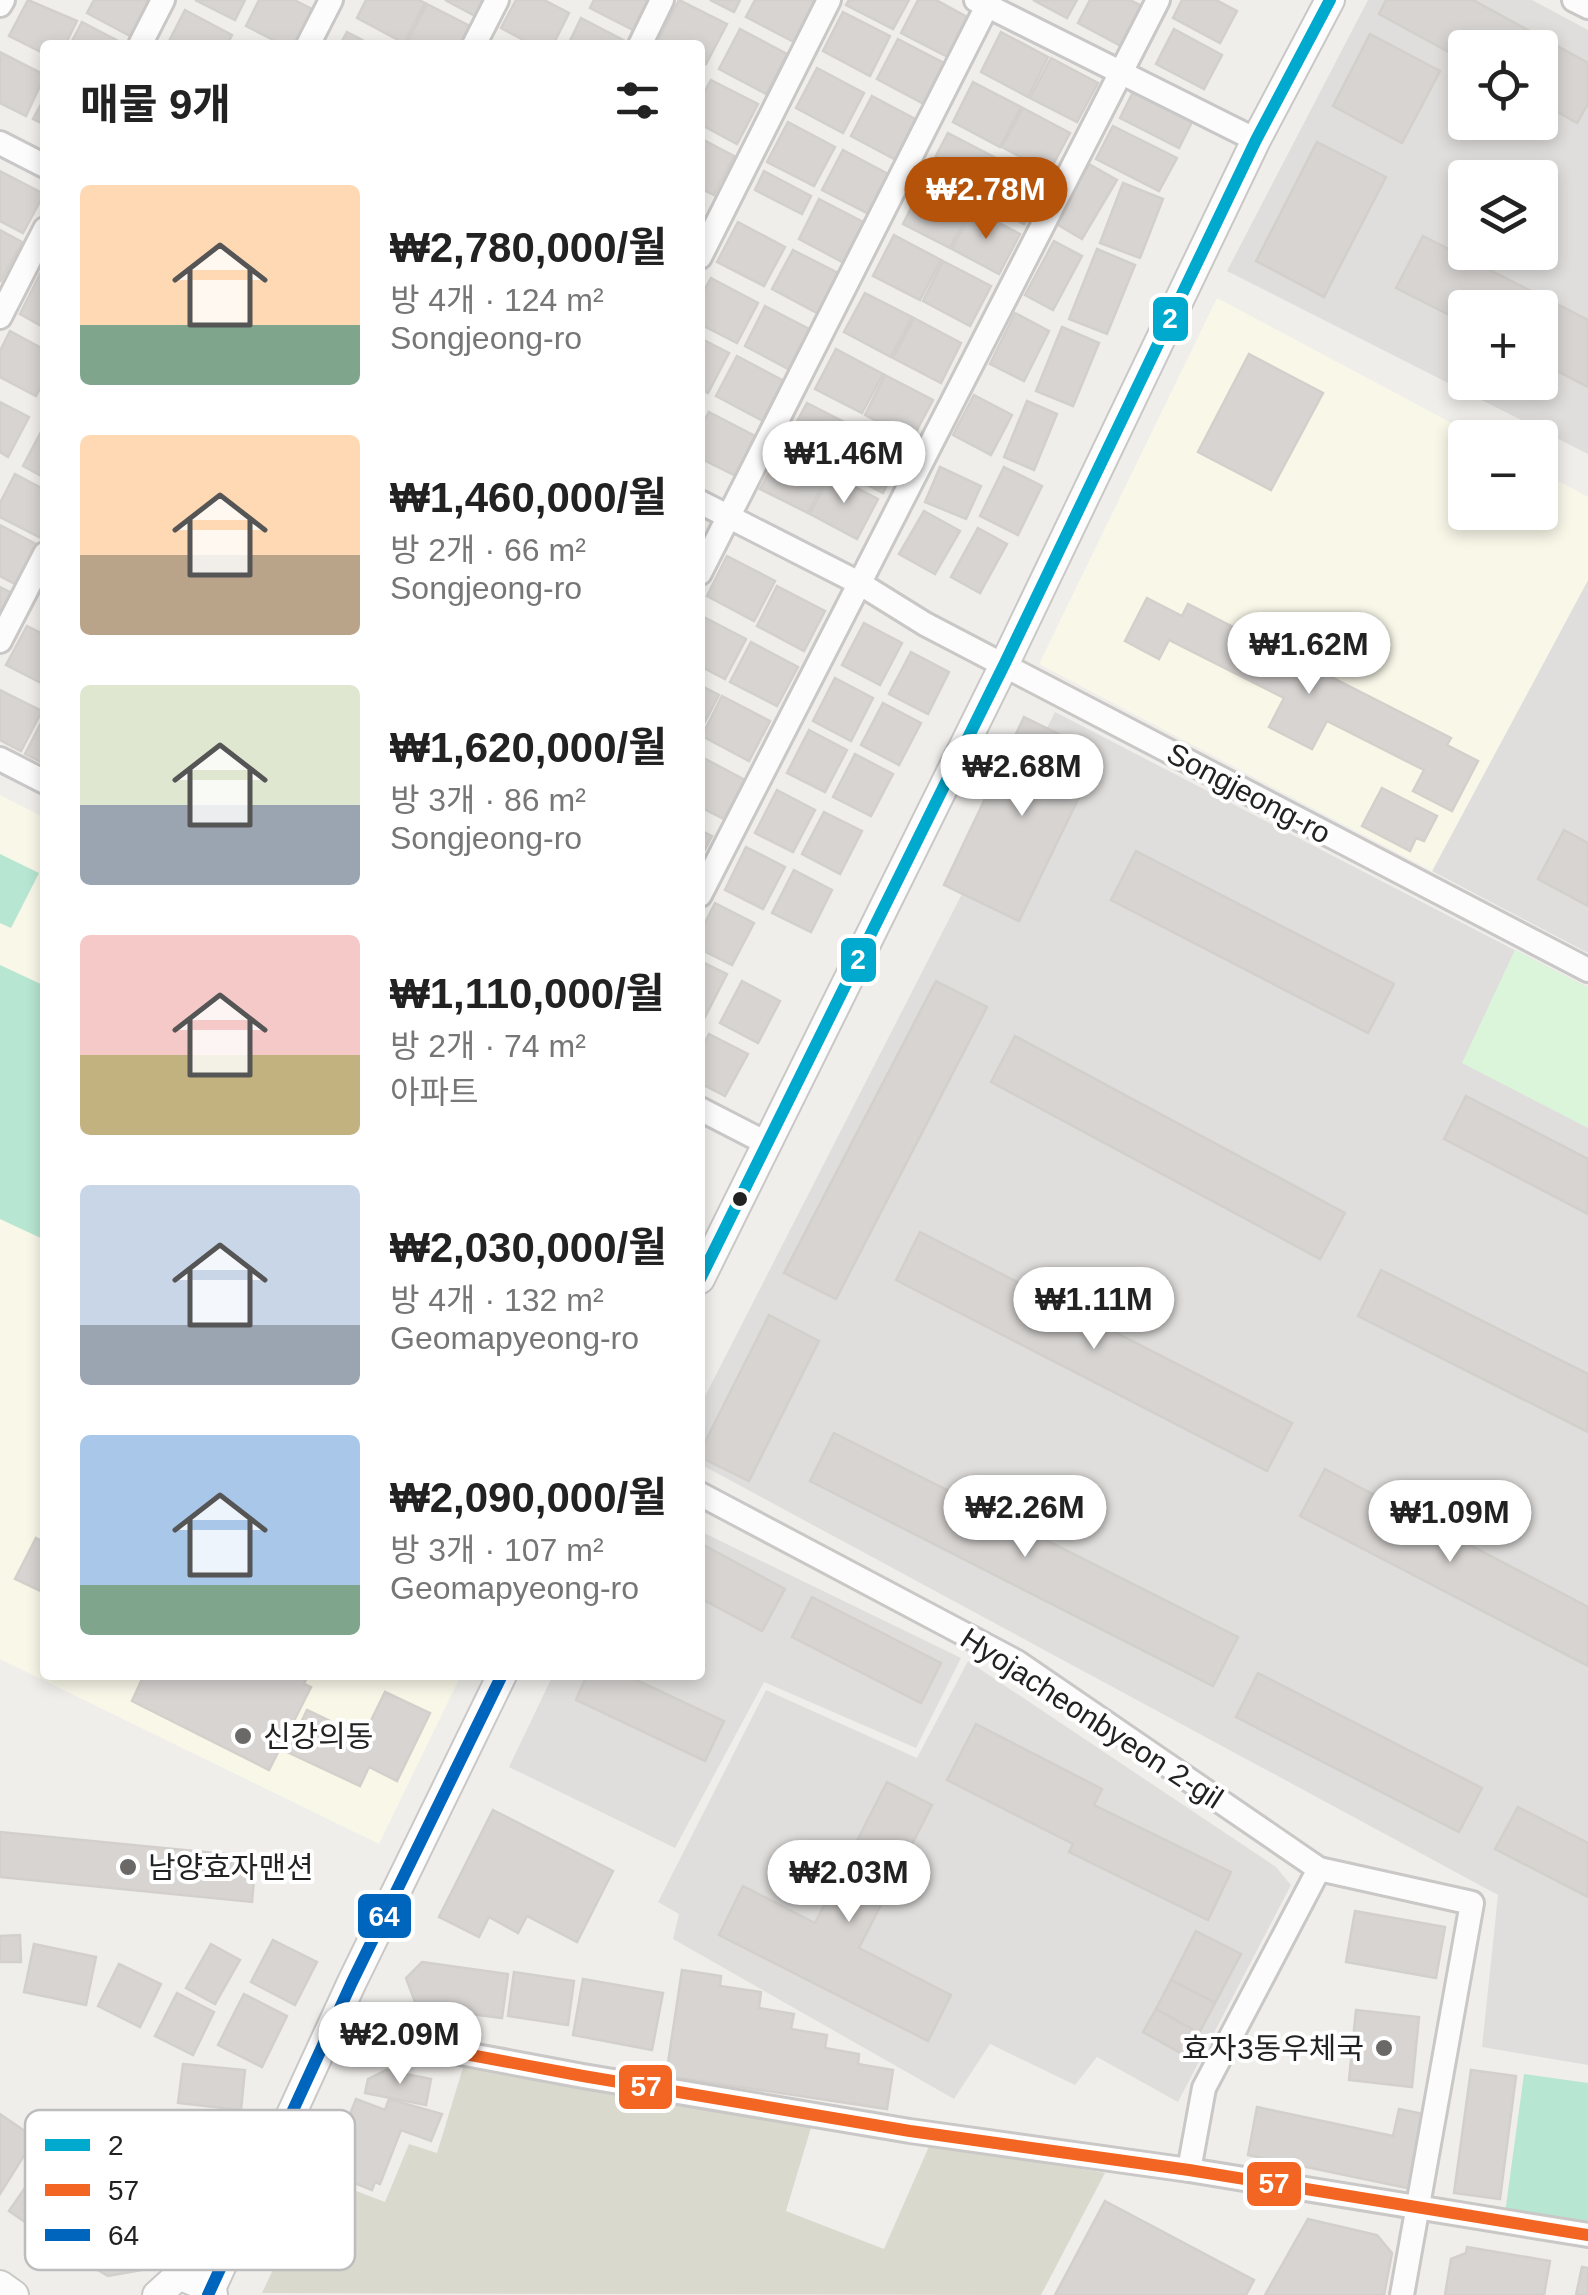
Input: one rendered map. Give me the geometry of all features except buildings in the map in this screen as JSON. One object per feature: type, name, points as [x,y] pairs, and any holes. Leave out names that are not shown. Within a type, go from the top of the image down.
[{"type":"street","points":[[143,40],[163,0]]},
{"type":"street","points":[[311,40],[331,0]]},
{"type":"street","points":[[477,40],[497,0]]},
{"type":"street","points":[[642,40],[662,0]]},
{"type":"street","points":[[705,246],[830,0]]},
{"type":"street","points":[[705,884],[1158,0]]},
{"type":"street","points":[[705,1269],[1005,664],[1256,140],[1330,0]]},
{"type":"street","points":[[1574,0],[1588,7]]},
{"type":"street","points":[[705,563],[984,2],[1256,140]]},
{"type":"street","points":[[0,143],[40,163]]},
{"type":"street","points":[[0,317],[40,239]]},
{"type":"street","name":"Songjeong-ro","points":[[705,504],[860,583],[925,624],[1588,970]]},
{"type":"street","points":[[0,641],[40,564]]},
{"type":"street","points":[[0,759],[40,779]]},
{"type":"street","points":[[705,1112],[768,1144]]},
{"type":"street","name":"Hyojacheonbyeon 2-gil","points":[[705,1497],[1017,1662],[1320,1869],[1472,1904],[1402,2295]]},
{"type":"street","points":[[294,2110],[500,1680]]},
{"type":"street","points":[[1189,2170],[1204,2088],[1320,1869]]},
{"type":"street","points":[[338,2014],[385,2039],[910,2131],[1189,2170],[1588,2235]]},
{"type":"street","points":[[156,2295],[179,2276],[211,2293],[221,2270]]},
{"type":"street","points":[[0,2285],[14,2295]]},
{"type":"shaded area","points":[[1368,0],[1532,0],[1588,30],[1588,454],[1558,439],[1558,420],[1521,420],[1481,400],[1558,400],[1558,290],[1448,290],[1448,383],[1227,271]]},
{"type":"shaded area","points":[[1217,298],[1448,421],[1448,530],[1558,530],[1558,481],[1588,497],[1588,580],[1432,871],[1039,664]]},
{"type":"shaded area","points":[[1588,580],[1588,953],[1432,871]]},
{"type":"shaded area","points":[[1055,712],[1588,988],[1588,2065],[1482,2047],[1498,1895],[705,1467],[705,1396]]},
{"type":"shaded area","points":[[0,795],[40,815],[40,1679],[0,1659]]},
{"type":"shaded area","points":[[705,1533],[961,1658],[916,1748],[764,1682],[675,1848],[509,1767],[551,1680],[705,1680]]},
{"type":"shaded area","points":[[968,1661],[1276,1867],[1291,1885],[1178,2102],[1097,2057],[1075,2085],[990,2044],[954,2099],[673,1939],[679,1914],[658,1902],[766,1690],[917,1758]]},
{"type":"shaded area","points":[[43,1680],[459,1680],[379,1844]]},
{"type":"shaded area","points":[[465,2061],[813,2121],[786,2211],[884,2249],[930,2144],[1105,2173],[1041,2295],[262,2293],[273,2270],[355,2270],[355,2191],[385,2202],[409,2144],[437,2153]]},
{"type":"green space","points":[[0,854],[39,873],[11,928],[0,923]]},
{"type":"green space","points":[[1515,950],[1588,988],[1588,1128],[1462,1063]]},
{"type":"green space","points":[[0,965],[40,984],[40,1238],[0,1219]]},
{"type":"green space","points":[[1524,2074],[1588,2083],[1588,2224],[1505,2213]]},
{"type":"transit line","name":"2","points":[[705,1269],[1005,663],[1256,140],[1330,0]]},
{"type":"transit line","name":"64","points":[[293,2110],[500,1680]]},
{"type":"transit line","name":"57","points":[[338,2014],[385,2039],[583,2076],[910,2131],[1189,2170],[1588,2235]]},
{"type":"transit line","name":"64","points":[[208,2295],[220,2270]]},
{"type":"place","name":"신강의동","points":[[243,1736]]},
{"type":"place","name":"남양효자맨션","points":[[128,1867]]},
{"type":"place","name":"효자3동우체국","points":[[1384,2048]]}]
